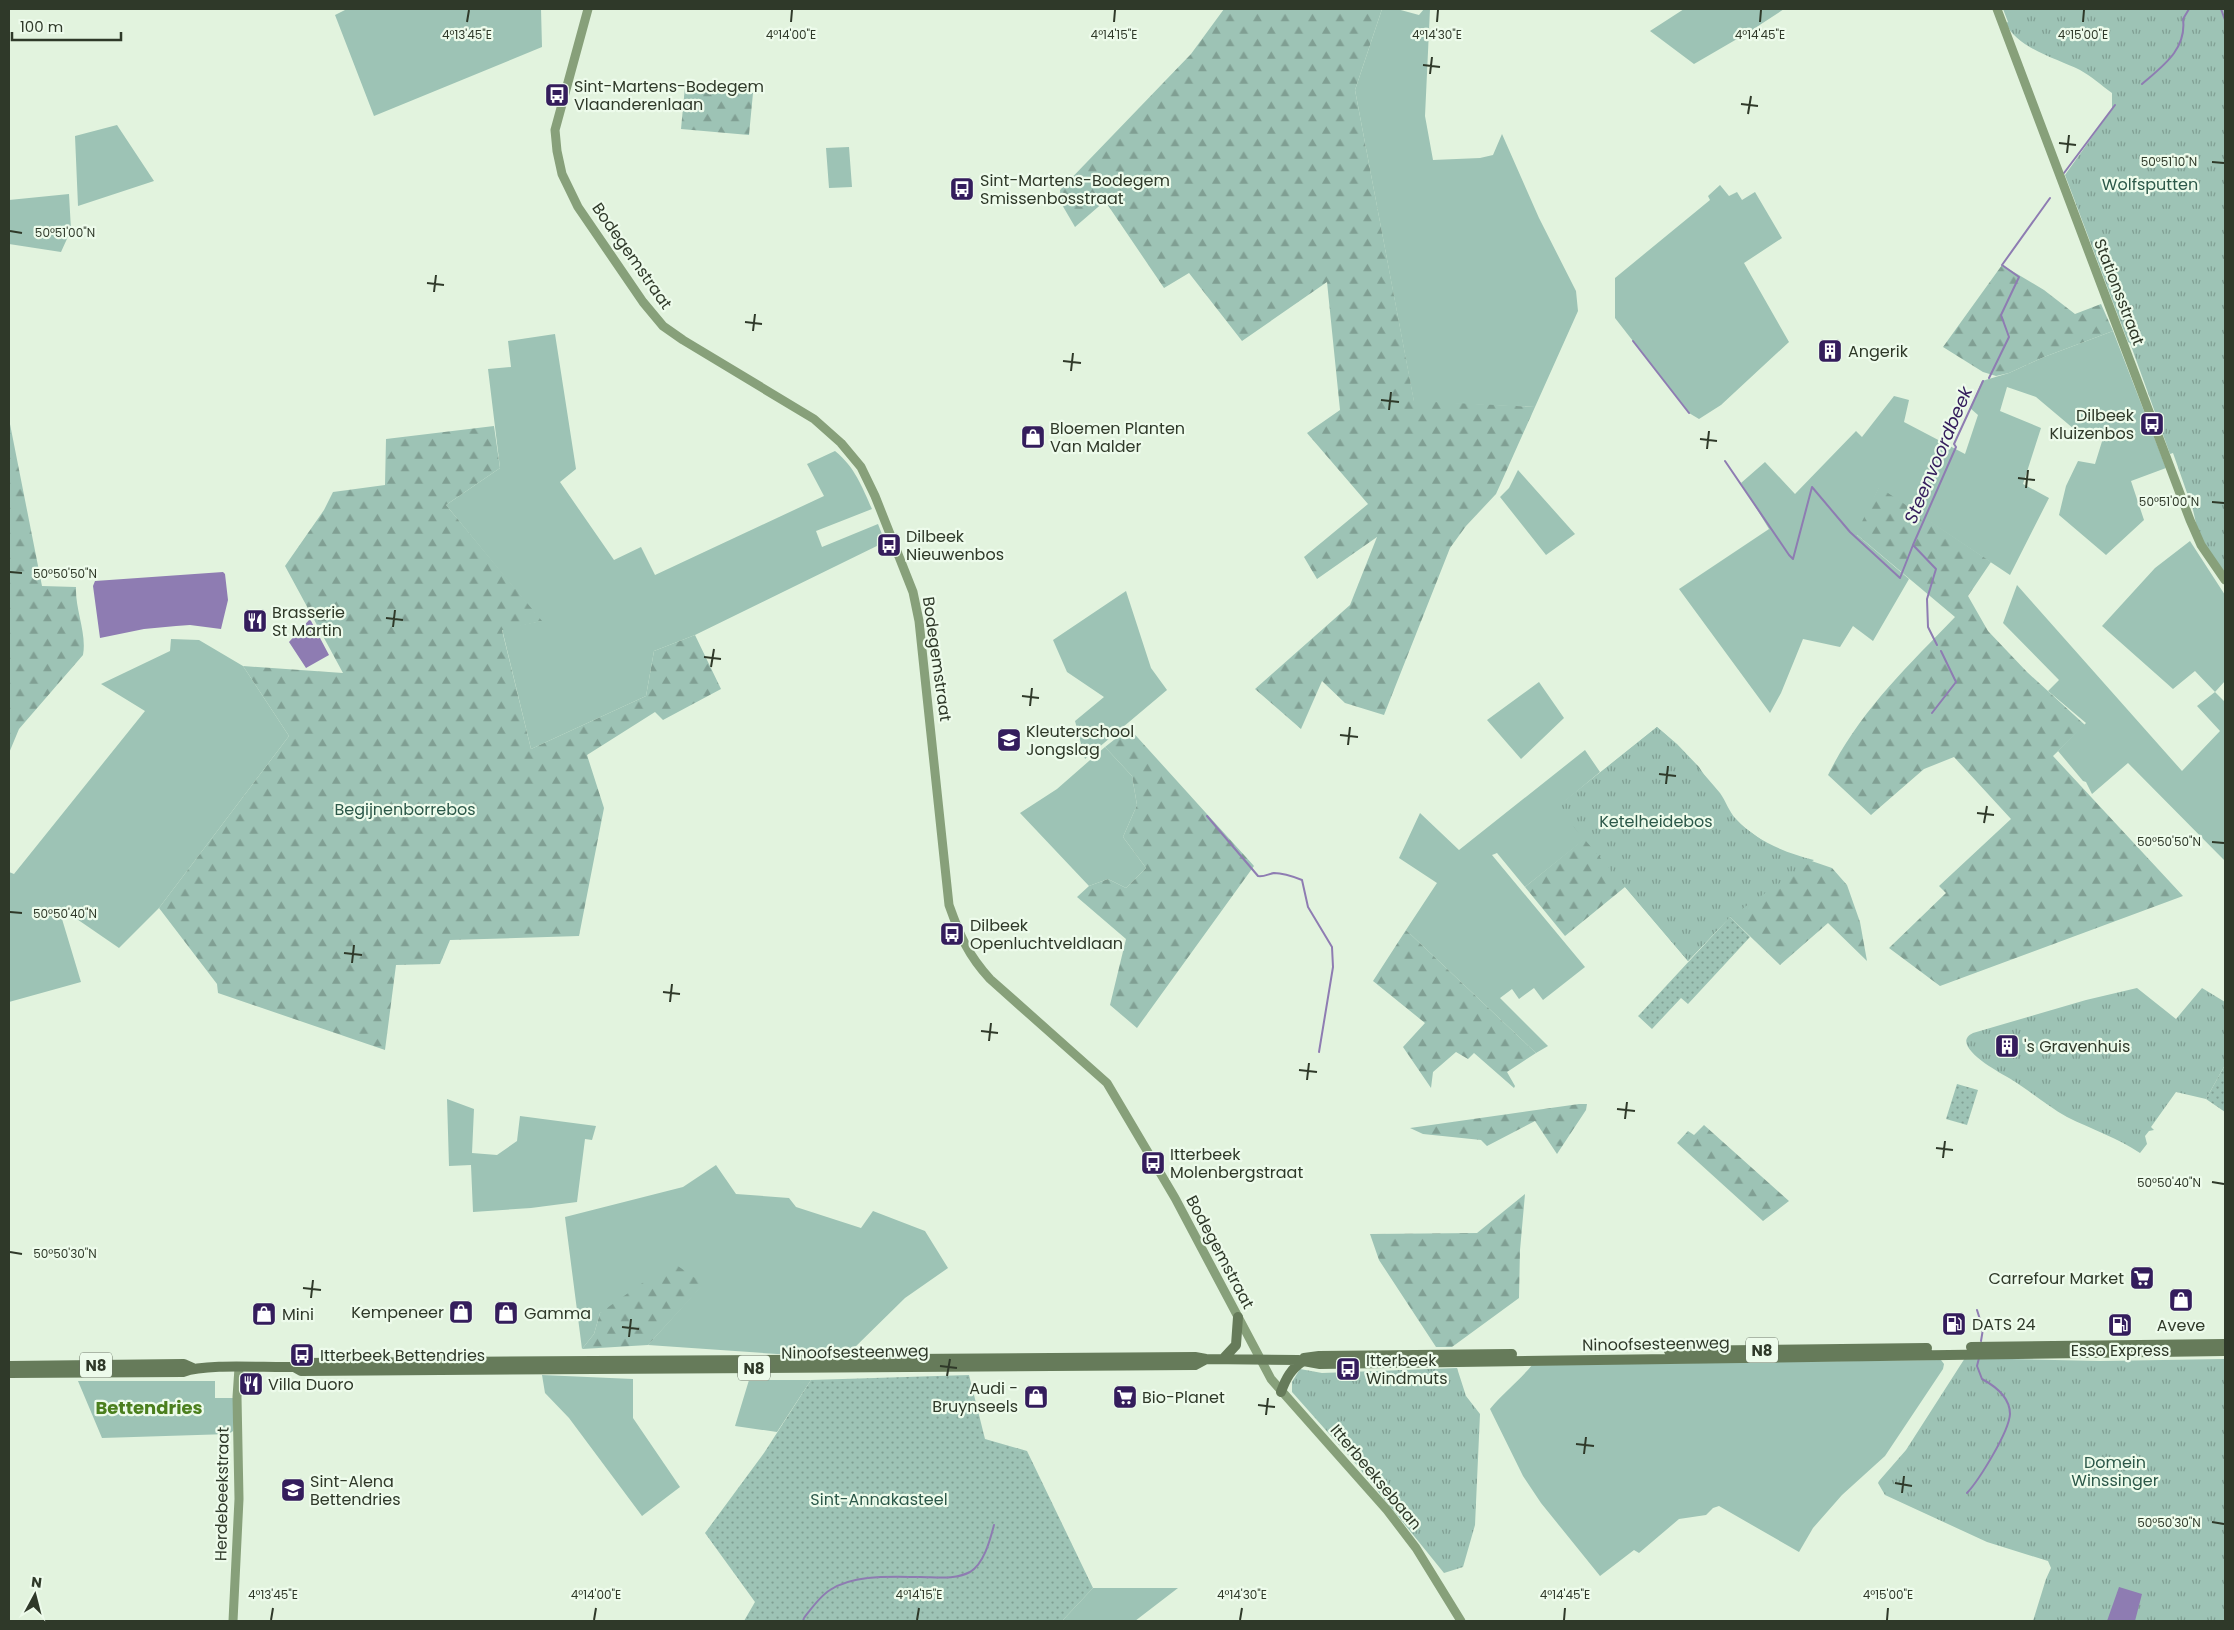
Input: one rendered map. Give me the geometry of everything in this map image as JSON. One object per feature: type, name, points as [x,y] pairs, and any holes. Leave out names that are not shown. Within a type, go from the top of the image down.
[{"type":"main road","points":[[1223,1358],[1236,1344],[1238,1317]]},
{"type":"main road","name":"Ninoofsesteenweg","points":[[1301,1360],[1320,1356],[2225,1344]]},
{"type":"main road","name":"Ninoofsesteenweg","points":[[9,1366],[239,1368],[294,1367],[300,1363],[1186,1357],[1301,1360],[1320,1364],[2225,1351]]},
{"type":"main road","points":[[1282,1392],[1288,1375],[1301,1360]]},
{"type":"main road","name":"Ninoofsesteenweg","points":[[9,1373],[187,1368]]},
{"type":"street","name":"Bodegemstraat","points":[[588,9],[555,130],[559,162],[568,189],[643,302],[663,326],[814,419],[841,443],[861,467],[876,496],[913,592],[919,621],[950,905],[958,932],[973,961],[990,979],[1110,1088],[1175,1198],[1259,1359]]},
{"type":"street","name":"Stationsstraat","points":[[1997,9],[2190,520],[2201,545],[2225,580]]},
{"type":"street","name":"Itterbeeksebaan","points":[[1259,1359],[1269,1377],[1391,1516],[1416,1548],[1461,1621]]},
{"type":"street","name":"Herdebeekstraat","points":[[233,1621],[239,1499],[237,1397],[239,1368]]},
{"type":"green space","points":[[347,9],[541,9],[542,47],[374,116],[335,15]]},
{"type":"green space","points":[[1224,9],[1382,9],[1355,90],[1414,401],[1535,407],[1496,494],[1466,526],[1450,548],[1384,715],[1345,703],[1322,681],[1301,729],[1255,689],[1350,605],[1377,537],[1317,579],[1304,557],[1368,504],[1307,433],[1340,410],[1327,282],[1242,341],[1189,273],[1164,288],[1105,201],[1075,227],[1061,203],[1060,190],[1191,54]]},
{"type":"green space","points":[[1382,9],[1397,9],[1419,15],[1424,9],[1430,9],[1425,116],[1433,160],[1480,158],[1493,155],[1502,134],[1539,218],[1576,291],[1578,311],[1535,407],[1414,402],[1355,90]]},
{"type":"green space","points":[[1684,9],[1784,9],[1694,64],[1650,31]]},
{"type":"green space","name":"Wolfsputten","points":[[2003,9],[2225,9],[2225,573],[2209,553],[2198,532],[2193,510],[2173,453],[2170,454],[2130,343],[2128,342],[2065,175],[2112,109],[2112,93],[2080,70],[2028,46],[2011,32],[2006,23],[2008,22]]},
{"type":"green space","points":[[685,87],[753,93],[749,135],[681,129]]},
{"type":"green space","points":[[117,125],[154,181],[78,206],[75,136]]},
{"type":"green space","points":[[849,147],[852,187],[829,188],[826,148]]},
{"type":"green space","points":[[1720,185],[1729,196],[1737,192],[1742,200],[1755,192],[1782,238],[1744,263],[1789,342],[1721,405],[1699,419],[1689,413],[1615,318],[1615,278],[1710,200],[1708,196]]},
{"type":"green space","points":[[69,194],[71,230],[61,252],[9,244],[9,200]]},
{"type":"green space","points":[[2002,265],[2044,290],[2075,314],[2101,304],[2113,331],[2044,357],[2009,373],[1996,376],[1983,372],[1943,347]]},
{"type":"green space","points":[[2113,331],[2166,468],[2131,481],[2144,520],[2106,555],[2059,515],[2066,486],[2078,461],[2095,464],[2104,435],[2074,429],[2036,397],[2007,387],[2000,411],[2041,428],[2023,484],[2049,498],[2010,575],[1879,488],[1857,535],[1909,579],[1873,641],[1853,626],[1840,647],[1803,639],[1781,693],[1770,713],[1679,589],[1769,529],[1741,483],[1765,462],[1795,494],[1856,431],[1862,437],[1894,396],[1909,400],[1904,422],[1965,454],[1978,415],[1970,408],[1982,381],[2009,373],[2044,357]]},
{"type":"green space","points":[[555,334],[576,469],[560,482],[614,560],[641,547],[655,575],[824,496],[807,464],[835,451],[853,471],[872,509],[816,531],[822,547],[878,524],[885,542],[695,635],[654,651],[646,696],[531,749],[502,629],[541,621],[446,505],[500,468],[488,369],[511,367],[508,341]]},
{"type":"green space","points":[[9,419],[42,586],[76,587],[84,647],[83,655],[19,729],[9,753]]},
{"type":"green space","name":"Begijnenborrebos","points":[[494,426],[500,468],[446,505],[542,621],[502,630],[531,749],[646,696],[654,651],[695,635],[721,689],[663,720],[655,712],[587,755],[604,808],[579,936],[450,940],[440,964],[396,965],[385,1050],[218,993],[217,984],[159,908],[289,736],[243,666],[343,673],[285,566],[324,510],[333,492],[385,485],[386,439]]},
{"type":"green space","points":[[1518,470],[1575,534],[1546,555],[1500,497],[1509,488]]},
{"type":"green space","points":[[1879,487],[1991,562],[1968,596],[1988,631],[2027,672],[2085,725],[2053,756],[2183,896],[1940,986],[1889,948],[1946,893],[1939,886],[2011,819],[1954,757],[1924,769],[1871,815],[1828,775],[1854,730],[1869,710],[1955,617],[1856,534]]},
{"type":"green space","points":[[2190,541],[2225,595],[2225,681],[2215,692],[2195,671],[2173,689],[2102,626],[2155,568]]},
{"type":"green space","points":[[2017,585],[2182,771],[2220,731],[2197,706],[2215,692],[2225,702],[2225,861],[2128,763],[2092,794],[2086,782],[2083,781],[2058,751],[2086,723],[2048,691],[2059,680],[2003,623]]},
{"type":"green space","points":[[1126,591],[1151,668],[1167,690],[1085,759],[1075,721],[1104,697],[1067,672],[1053,640]]},
{"type":"green space","points":[[171,639],[199,640],[243,666],[289,736],[159,908],[119,948],[71,915],[62,919],[81,982],[9,1002],[9,872],[14,874],[145,711],[101,684],[170,651]]},
{"type":"green space","points":[[1539,682],[1564,718],[1521,759],[1487,720]]},
{"type":"green space","name":"Ketelheidebos","points":[[1657,727],[1699,767],[1733,819],[1771,847],[1832,868],[1847,885],[1860,922],[1867,961],[1828,923],[1780,965],[1730,917],[1688,961],[1625,887],[1565,936],[1525,887],[1584,839],[1557,807]]},
{"type":"green space","name":"Ketelheidebos","points":[[1657,727],[1706,776],[1744,827],[1772,845],[1814,860],[1730,917],[1688,961],[1557,807]]},
{"type":"green space","points":[[1129,728],[1254,866],[1137,1028],[1110,1005],[1126,939],[1077,897],[1089,886],[1108,879],[1126,888],[1146,868],[1123,837],[1137,805],[1132,776],[1105,747]]},
{"type":"green space","points":[[1105,747],[1132,776],[1137,805],[1123,837],[1146,868],[1126,888],[1108,879],[1089,886],[1020,813],[1057,789]]},
{"type":"green space","points":[[1585,750],[1600,772],[1558,807],[1585,839],[1525,887],[1497,853],[1492,855],[1585,967],[1543,1000],[1534,988],[1519,999],[1512,989],[1500,998],[1548,1046],[1536,1053],[1406,930],[1437,883],[1399,858],[1420,813],[1459,850]]},
{"type":"green space","points":[[1730,917],[1750,937],[1688,1004],[1681,998],[1652,1029],[1638,1016]]},
{"type":"green space","points":[[1406,930],[1536,1053],[1507,1072],[1515,1086],[1514,1088],[1474,1053],[1468,1059],[1456,1052],[1433,1072],[1431,1088],[1403,1047],[1425,1023],[1373,981]]},
{"type":"green space","points":[[2137,988],[2176,1019],[2202,988],[2225,1002],[2225,1065],[2206,1099],[2176,1092],[2151,1127],[2154,1130],[2149,1131],[2145,1136],[2147,1144],[2140,1153],[2060,1113],[1987,1065],[1971,1051],[1967,1044],[1967,1038],[1973,1033],[2086,1000]]},
{"type":"green space","points":[[2225,1065],[2225,1112],[2206,1099]]},
{"type":"green space","points":[[1957,1084],[1978,1090],[1967,1125],[1946,1119]]},
{"type":"green space","points":[[447,1099],[474,1109],[472,1153],[497,1155],[517,1141],[520,1116],[596,1126],[592,1140],[585,1139],[577,1202],[531,1208],[473,1212],[471,1165],[449,1166]]},
{"type":"green space","points":[[1587,1104],[1586,1110],[1557,1154],[1535,1121],[1487,1146],[1481,1140],[1423,1134],[1410,1128]]},
{"type":"green space","points":[[1704,1125],[1789,1201],[1763,1221],[1677,1143],[1688,1131],[1694,1135]]},
{"type":"green space","points":[[716,1165],[736,1194],[789,1198],[796,1207],[861,1228],[873,1211],[925,1231],[948,1268],[905,1298],[849,1353],[777,1354],[648,1345],[703,1284],[600,1313],[594,1334],[582,1349],[565,1217],[683,1187]]},
{"type":"green space","points":[[1525,1194],[1520,1250],[1519,1298],[1452,1347],[1436,1347],[1379,1260],[1370,1234],[1477,1233]]},
{"type":"green space","points":[[672,1262],[704,1284],[648,1345],[582,1349],[594,1334],[600,1313]]},
{"type":"green space","name":"Domein Winssinger","points":[[1965,1358],[2100,1361],[2225,1359],[2225,1621],[2033,1621],[2051,1568],[2048,1561],[1987,1542],[1885,1495],[1878,1483],[1879,1481],[1906,1450]]},
{"type":"green space","points":[[1941,1360],[1944,1364],[1943,1369],[1885,1456],[1842,1495],[1813,1528],[1799,1552],[1719,1506],[1713,1508],[1706,1515],[1679,1519],[1639,1553],[1634,1550],[1600,1576],[1541,1503],[1523,1476],[1490,1409],[1532,1365]]},
{"type":"green space","points":[[1457,1368],[1466,1396],[1480,1414],[1475,1525],[1463,1567],[1444,1573],[1355,1463],[1292,1392],[1292,1382],[1300,1369],[1322,1373]]},
{"type":"green space","points":[[542,1375],[633,1379],[633,1418],[680,1487],[642,1516],[569,1418],[545,1393]]},
{"type":"green space","name":"Sint-Annakasteel","points":[[969,1375],[985,1439],[1027,1451],[1093,1588],[1062,1621],[744,1621],[755,1602],[705,1533],[764,1453],[811,1380]]},
{"type":"green space","points":[[749,1380],[811,1380],[777,1432],[735,1426]]},
{"type":"green space","points":[[78,1381],[215,1381],[215,1398],[233,1398],[233,1431],[229,1434],[102,1438]]},
{"type":"green space","points":[[1093,1588],[1178,1588],[1135,1621],[1062,1621]]},
{"type":"shaded area","points":[[223,572],[225,574],[228,600],[221,629],[190,625],[176,626],[144,629],[100,638],[93,586],[95,581]]},
{"type":"shaded area","points":[[310,619],[329,655],[306,668],[289,642]]},
{"type":"shaded area","points":[[2119,1587],[2142,1594],[2135,1621],[2107,1621]]},
{"type":"waterway","name":"Steenvoordbeek","points":[[2142,84],[2172,56],[2181,39],[2183,19],[2189,9]]},
{"type":"waterway","points":[[2221,9],[2225,20]]},
{"type":"waterway","name":"Steenvoordbeek","points":[[2064,173],[2115,105]]},
{"type":"waterway","name":"Steenvoordbeek","points":[[1989,378],[2009,337],[2001,315],[2019,277],[2002,265],[2050,198]]},
{"type":"waterway","points":[[1633,341],[1689,413]]},
{"type":"waterway","name":"Steenvoordbeek","points":[[1937,645],[1928,627],[1927,599],[1936,569],[1913,545],[1956,447],[1954,444],[1983,381]]},
{"type":"waterway","points":[[1725,461],[1793,559],[1812,487],[1850,532],[1900,578],[1913,545]]},
{"type":"waterway","name":"Steenvoordbeek","points":[[1932,713],[1956,682],[1941,651]]},
{"type":"waterway","points":[[1207,816],[1258,876],[1278,873],[1302,880],[1308,907],[1332,947],[1333,967],[1319,1052]]},
{"type":"waterway","points":[[1977,1310],[1983,1329],[1981,1341]]},
{"type":"waterway","points":[[1967,1493],[1986,1467],[2005,1432],[2010,1414],[2005,1398],[1997,1389],[1982,1379],[1977,1366],[1979,1358]]},
{"type":"waterway","points":[[803,1621],[819,1599],[826,1593],[851,1581],[886,1577],[939,1578],[964,1575],[970,1572],[983,1558],[994,1525]]},
{"type":"place","name":"Sint-Martens-Bodegem Vlaanderenlaan","points":[[557,95]]},
{"type":"place","name":"Sint-Martens-Bodegem Smissenbosstraat","points":[[962,189]]},
{"type":"place","name":"Angerik","points":[[1830,351]]},
{"type":"place","name":"Dilbeek Kluizenbos","points":[[2152,424]]},
{"type":"place","name":"Bloemen Planten Van Malder","points":[[1033,437]]},
{"type":"place","name":"Dilbeek Nieuwenbos","points":[[889,545]]},
{"type":"place","name":"Brasserie St Martin","points":[[255,621]]},
{"type":"place","name":"Kleuterschool Jongslag","points":[[1009,740]]},
{"type":"place","name":"Dilbeek Openluchtveldlaan","points":[[952,934]]},
{"type":"place","name":"'s Gravenhuis","points":[[2007,1046]]},
{"type":"place","name":"Itterbeek Molenbergstraat","points":[[1153,1163]]},
{"type":"place","name":"Carrefour Market","points":[[2142,1278]]},
{"type":"place","name":"Aveve","points":[[2181,1300]]},
{"type":"place","name":"Kempeneer","points":[[461,1312]]},
{"type":"place","name":"Gamma","points":[[506,1313]]},
{"type":"place","name":"Mini","points":[[264,1314]]},
{"type":"place","name":"DATS 24","points":[[1954,1324]]},
{"type":"place","name":"Esso Express","points":[[2120,1325]]},
{"type":"place","name":"Itterbeek Bettendries","points":[[302,1355]]},
{"type":"place","name":"Itterbeek Windmuts","points":[[1348,1369]]},
{"type":"place","name":"Villa Duoro","points":[[251,1384]]},
{"type":"place","name":"Audi - Bruynseels","points":[[1036,1397]]},
{"type":"place","name":"Bio-Planet","points":[[1125,1397]]},
{"type":"place","name":"Sint-Alena Bettendries","points":[[293,1490]]},
{"type":"district","name":"Bettendries","points":[[149,1407]]}]
